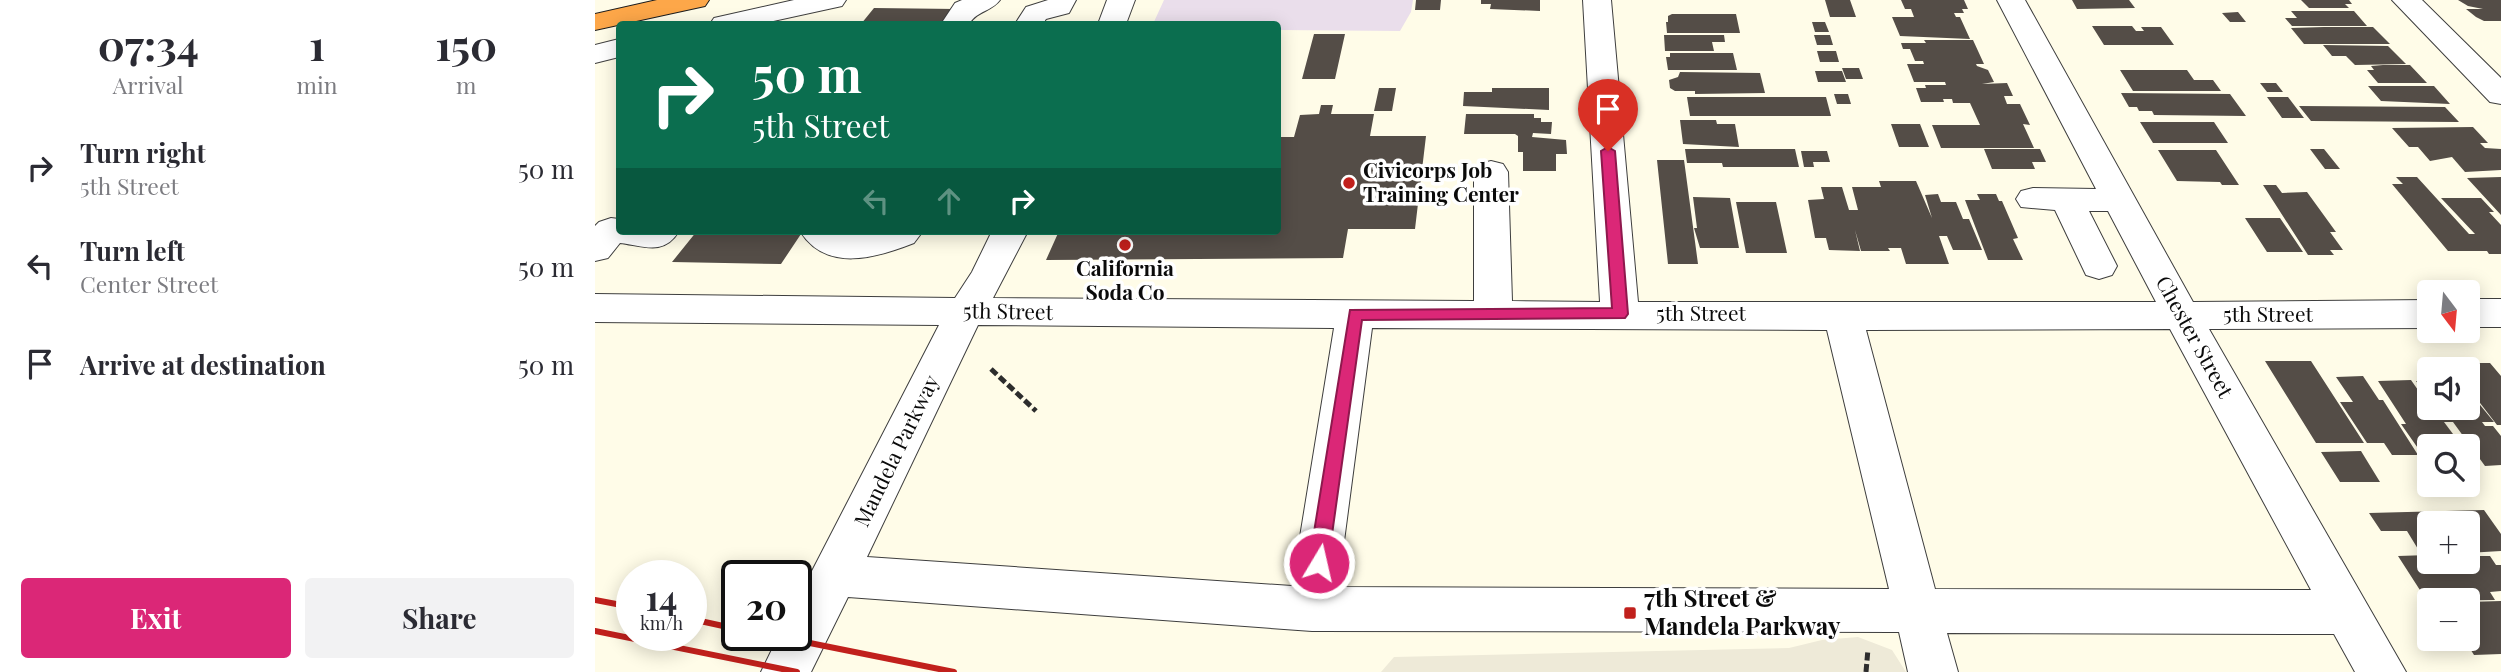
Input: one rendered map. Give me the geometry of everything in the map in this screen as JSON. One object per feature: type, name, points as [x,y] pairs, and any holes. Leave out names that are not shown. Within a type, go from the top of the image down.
[{"type":"highway","points":[[595,22],[695,0]]},
{"type":"street","points":[[738,21],[832,0]]},
{"type":"street","points":[[840,21],[857,0]]},
{"type":"street","points":[[957,21],[965,9],[986,0]]},
{"type":"street","points":[[1031,21],[1036,13],[1059,7],[1062,0]]},
{"type":"street","points":[[1113,21],[1121,0]]},
{"type":"street","points":[[1597,0],[1620,314]]},
{"type":"street","name":"Chester Street","points":[[2011,0],[2182,316],[2381,672]]},
{"type":"street","points":[[2406,0],[2501,95]]},
{"type":"street","points":[[595,54],[616,49]]},
{"type":"street","points":[[1491,172],[1493,314]]},
{"type":"street","points":[[2099,266],[2050,200],[2119,200]]},
{"type":"street","points":[[600,237],[657,235]]},
{"type":"street","points":[[821,235],[838,246],[869,248],[902,235]]},
{"type":"street","name":"Mandela Parkway","points":[[786,672],[965,312],[988,276],[1008,235]]},
{"type":"street","name":"5th Street","points":[[595,308],[1843,316],[2417,314]]},
{"type":"street","points":[[2480,313],[2501,313]]},
{"type":"street","points":[[1312,609],[1355,314]]},
{"type":"street","points":[[1843,316],[1933,672]]},
{"type":"street","points":[[835,575],[1312,609],[2348,612]]},
{"type":"path","points":[[991,369],[1036,411]]},
{"type":"path","points":[[1866,672],[1869,642]]},
{"type":"shaded area","points":[[1164,0],[1413,0],[1411,12],[1400,31],[1281,30],[1281,21],[1154,21]]},
{"type":"shaded area","points":[[1858,637],[1892,650],[1906,672],[1381,672],[1394,657],[1789,648],[1822,640]]},
{"type":"building","points":[[1416,0],[1441,0],[1440,10],[1415,10]]},
{"type":"building","points":[[1481,0],[1540,0],[1540,11],[1490,9],[1491,4],[1481,4]]},
{"type":"building","points":[[1825,0],[1850,0],[1856,17],[1830,17]]},
{"type":"building","points":[[1901,0],[1964,0],[1968,9],[1962,9],[1964,13],[1954,13],[1956,17],[1960,17],[1970,39],[1900,36],[1892,17],[1914,17],[1911,9],[1905,9]]},
{"type":"building","points":[[2072,0],[2129,0],[2135,8],[2077,9]]},
{"type":"building","points":[[2301,0],[2349,0],[2352,4],[2345,4],[2349,8],[2309,8]]},
{"type":"building","points":[[2458,0],[2501,0],[2501,21],[2484,21],[2466,9],[2483,9],[2468,6]]},
{"type":"building","points":[[874,8],[956,9],[947,21],[863,21]]},
{"type":"building","points":[[2291,11],[2354,11],[2367,26],[2292,26],[2285,18],[2297,18]]},
{"type":"building","points":[[2238,12],[2246,22],[2230,22],[2222,13]]},
{"type":"building","points":[[1672,14],[1736,14],[1740,33],[1667,33],[1666,22]]},
{"type":"building","points":[[1812,22],[1825,22],[1829,32],[1815,32]]},
{"type":"building","points":[[2092,26],[2132,26],[2136,31],[2144,31],[2141,27],[2161,27],[2174,45],[2104,45]]},
{"type":"building","points":[[2373,27],[2390,44],[2304,44],[2291,28]]},
{"type":"building","points":[[1314,34],[1345,34],[1335,79],[1302,79]]},
{"type":"building","points":[[1664,35],[1724,35],[1725,42],[1712,42],[1714,51],[1665,51]]},
{"type":"building","points":[[1814,35],[1830,35],[1833,45],[1817,45]]},
{"type":"building","points":[[1924,40],[1973,40],[1984,64],[1976,64],[1977,66],[1988,70],[1994,82],[1982,84],[2007,83],[2013,96],[2004,96],[2007,104],[2020,104],[2030,125],[2023,124],[2034,148],[1941,148],[1932,125],[1980,125],[1970,103],[1953,103],[1952,99],[1943,99],[1944,102],[1921,102],[1916,88],[1946,85],[1945,82],[1914,82],[1907,64],[1924,64],[1923,61],[1915,61],[1910,49],[1903,49],[1901,43],[1926,43]]},
{"type":"building","points":[[2323,45],[2388,46],[2406,64],[2355,65],[2346,56],[2332,56]]},
{"type":"building","points":[[1817,51],[1836,51],[1839,62],[1820,62]]},
{"type":"building","points":[[1670,53],[1733,53],[1737,70],[1668,70],[1666,57],[1670,57]]},
{"type":"building","points":[[2410,65],[2427,83],[2378,83],[2367,70],[2374,70],[2371,66]]},
{"type":"building","points":[[1842,68],[1859,68],[1863,79],[1846,79]]},
{"type":"building","points":[[2120,70],[2187,70],[2194,80],[2213,80],[2221,91],[2133,91]]},
{"type":"building","points":[[1815,71],[1842,71],[1846,82],[1818,82]]},
{"type":"building","points":[[1680,72],[1760,73],[1765,93],[1695,94],[1695,91],[1675,91],[1670,88],[1669,80],[1678,77]]},
{"type":"building","points":[[2260,83],[2276,83],[2283,92],[2267,92]]},
{"type":"building","points":[[2368,86],[2434,86],[2450,104],[2381,101]]},
{"type":"building","points":[[1379,88],[1396,88],[1392,111],[1374,111]]},
{"type":"building","points":[[1492,88],[1549,88],[1549,110],[1463,106],[1464,92],[1492,92]]},
{"type":"building","points":[[2121,93],[2230,94],[2246,116],[2154,115],[2152,111],[2139,111],[2137,107],[2129,107]]},
{"type":"building","points":[[1834,94],[1848,94],[1851,104],[1837,104]]},
{"type":"building","points":[[1687,97],[1826,97],[1831,116],[1690,116]]},
{"type":"building","points":[[2267,97],[2288,97],[2304,118],[2282,118]]},
{"type":"building","name":"Civicorps Job Training Center","points":[[1321,105],[1333,105],[1331,114],[1374,114],[1370,136],[1426,136],[1415,229],[1348,229],[1343,258],[1046,260],[1057,235],[1281,235],[1281,137],[1294,137],[1300,115],[1319,114]]},
{"type":"building","points":[[2299,106],[2445,107],[2459,122],[2311,121]]},
{"type":"building","points":[[1466,114],[1534,114],[1534,118],[1541,118],[1541,122],[1552,122],[1551,134],[1533,133],[1532,137],[1566,140],[1567,154],[1556,154],[1556,171],[1523,171],[1523,152],[1518,152],[1518,136],[1464,134]]},
{"type":"building","points":[[1680,120],[1716,120],[1717,124],[1735,124],[1739,147],[1683,144]]},
{"type":"building","points":[[2140,122],[2214,122],[2228,143],[2153,143]]},
{"type":"building","points":[[1891,124],[1920,124],[1929,147],[1899,147]]},
{"type":"building","points":[[2473,127],[2488,143],[2480,143],[2485,148],[2501,149],[2501,170],[2465,172],[2452,157],[2430,161],[2418,147],[2409,147],[2392,128]]},
{"type":"building","points":[[1685,149],[1795,149],[1799,167],[1723,167],[1722,163],[1687,163]]},
{"type":"building","points":[[1984,149],[2040,149],[2046,162],[2032,162],[2035,169],[1992,169]]},
{"type":"building","points":[[2310,149],[2324,149],[2340,169],[2325,169]]},
{"type":"building","points":[[2158,150],[2216,150],[2239,185],[2177,181]]},
{"type":"building","points":[[1801,151],[1827,151],[1830,162],[1813,162],[1814,167],[1804,167]]},
{"type":"building","points":[[1657,160],[1684,160],[1698,264],[1668,264]]},
{"type":"building","points":[[2396,177],[2417,177],[2469,234],[2475,234],[2441,198],[2481,198],[2494,212],[2489,212],[2501,225],[2501,254],[2489,254],[2487,251],[2448,251],[2392,184],[2403,184]]},
{"type":"building","points":[[2501,177],[2501,215],[2467,178]]},
{"type":"building","points":[[1879,181],[1916,181],[1932,218],[1925,195],[1938,194],[1941,202],[1956,202],[1963,219],[1969,219],[1982,250],[1953,250],[1947,236],[1939,236],[1949,264],[1906,264],[1901,248],[1888,248],[1890,251],[1861,251],[1855,230],[1860,251],[1829,250],[1826,238],[1815,238],[1808,200],[1824,199],[1821,187],[1842,187],[1849,210],[1858,210],[1852,187],[1881,187]]},
{"type":"building","points":[[2263,185],[2276,185],[2282,193],[2307,192],[2336,232],[2330,232],[2343,250],[2330,250],[2334,255],[2308,255]]},
{"type":"building","points":[[1977,194],[1996,194],[1999,201],[2002,201],[2018,238],[2013,239],[2023,260],[1988,260],[1965,200],[1980,200]]},
{"type":"building","points":[[1693,197],[1730,198],[1739,248],[1700,248],[1694,228],[1697,228]]},
{"type":"building","points":[[1736,202],[1776,202],[1787,253],[1746,253]]},
{"type":"building","points":[[2245,218],[2280,218],[2303,252],[2267,252]]},
{"type":"building","points":[[694,235],[800,235],[781,264],[672,262]]},
{"type":"building","points":[[2265,361],[2311,361],[2364,443],[2316,443]]},
{"type":"building","points":[[2480,363],[2490,363],[2501,376],[2501,425],[2497,425],[2480,403]]},
{"type":"building","points":[[2363,376],[2379,400],[2383,400],[2417,455],[2392,455],[2384,443],[2367,443],[2340,402],[2353,402],[2336,377]]},
{"type":"building","points":[[2411,380],[2417,389],[2417,420],[2480,420],[2480,405],[2494,422],[2482,422],[2485,426],[2493,426],[2501,436],[2501,465],[2485,466],[2480,459],[2480,434],[2462,434],[2453,422],[2444,422],[2453,434],[2417,434],[2417,447],[2401,424],[2406,424],[2378,381]]},
{"type":"building","points":[[2361,451],[2380,482],[2340,482],[2321,452]]},
{"type":"building","points":[[2484,510],[2501,534],[2501,551],[2480,552],[2480,511],[2446,511]]},
{"type":"building","points":[[2417,512],[2417,547],[2407,531],[2381,531],[2369,513]]},
{"type":"building","points":[[2417,555],[2417,574],[2480,574],[2480,556],[2490,556],[2496,565],[2501,565],[2501,591],[2490,592],[2495,600],[2480,600],[2480,588],[2419,588],[2398,556]]},
{"type":"building","points":[[2501,601],[2501,654],[2474,655],[2472,651],[2480,651],[2480,602]]},
{"type":"railway","points":[[595,600],[616,604]]},
{"type":"railway","points":[[707,622],[721,626]]},
{"type":"railway","points":[[595,631],[797,672]]},
{"type":"railway","points":[[812,643],[954,672]]},
{"type":"place","name":"Civicorps Job Training Center","points":[[1349,183]]},
{"type":"place","name":"California Soda Co","points":[[1125,245]]},
{"type":"place","name":"7th Street & Mandela Parkway","points":[[1630,613]]},
{"type":"route","points":[[1319,563],[1355,314],[1620,314],[1608,151]]}]
